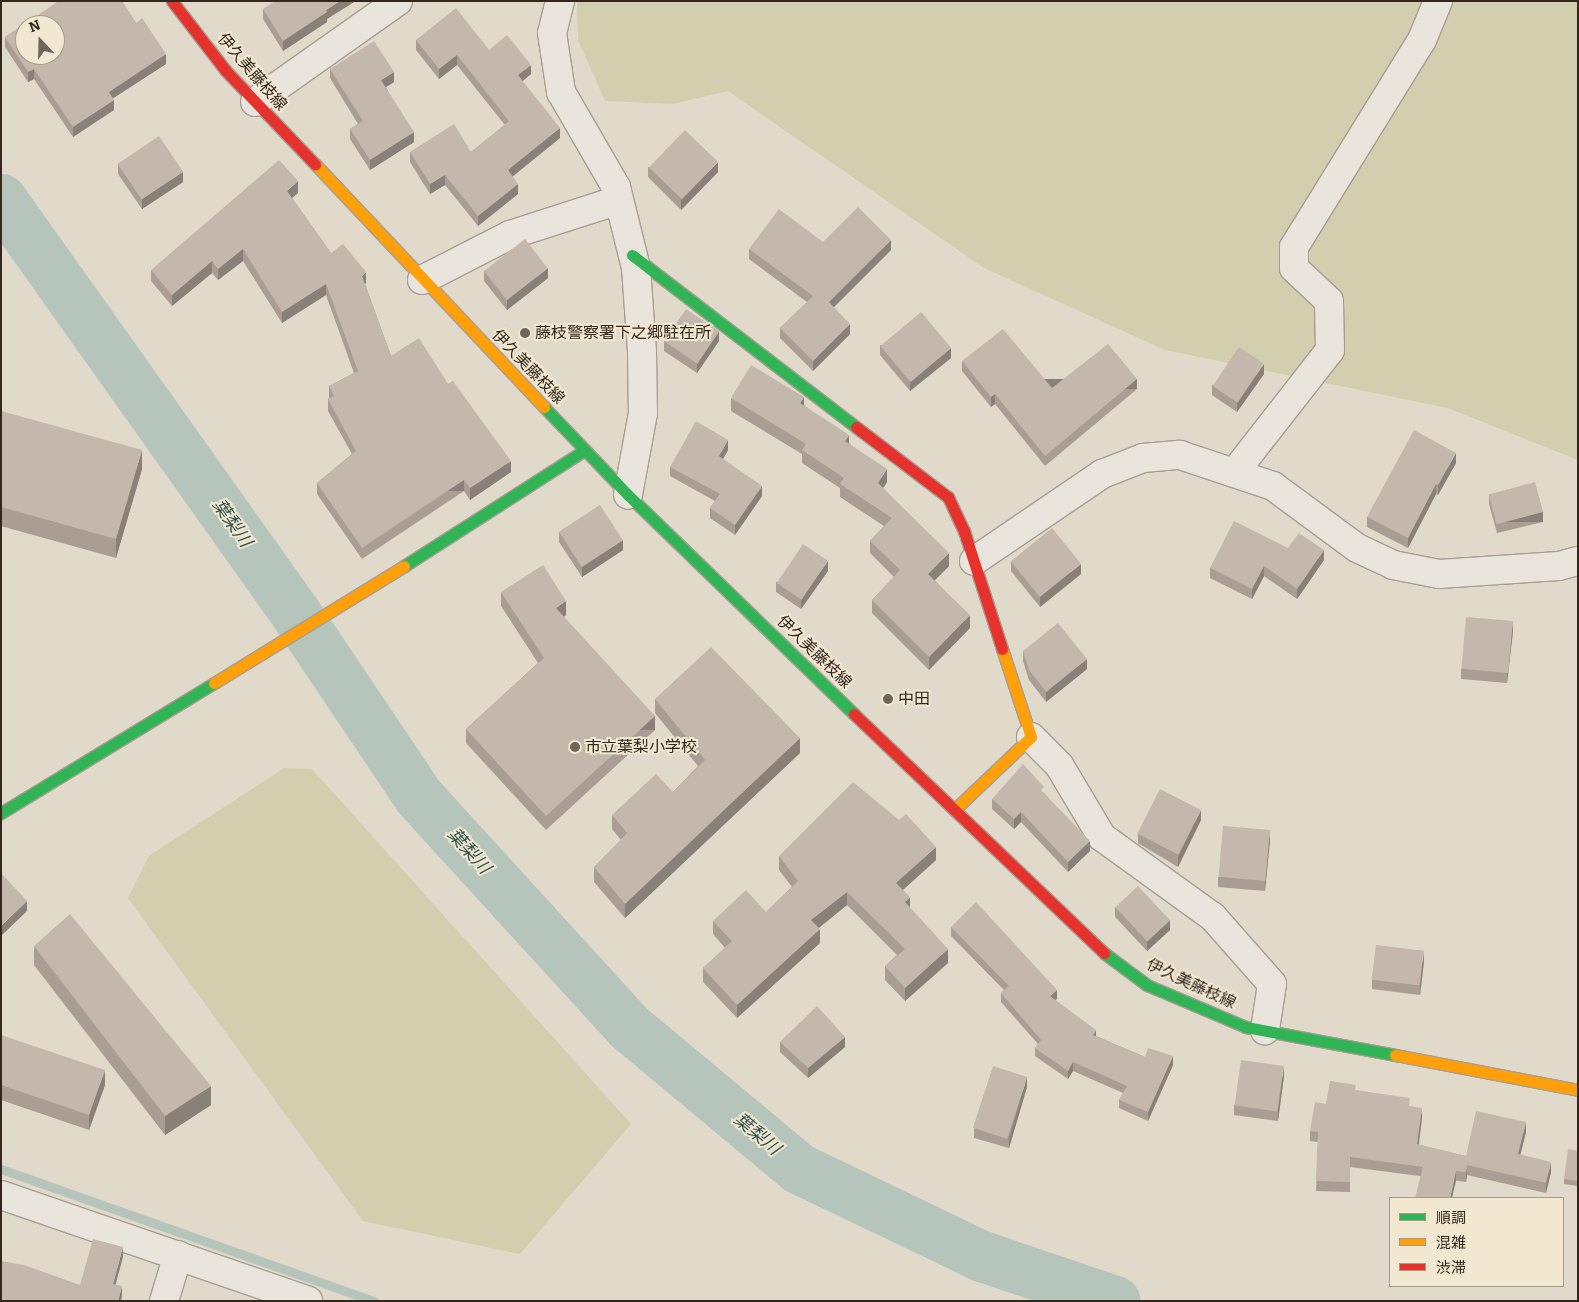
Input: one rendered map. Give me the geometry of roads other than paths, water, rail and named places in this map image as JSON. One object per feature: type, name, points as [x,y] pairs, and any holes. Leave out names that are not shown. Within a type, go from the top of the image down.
[{"type":"main road","name":"伊久美藤枝線","points":[[172,1],[226,71],[422,280],[628,495],[1090,942],[1147,984],[1246,1027],[1578,1090]]},
{"type":"main road","points":[[632,255],[948,498],[974,561],[1031,736],[954,810]]},
{"type":"main road","points":[[1,813],[354,598],[585,450]]},
{"type":"street","points":[[255,102],[398,1]]},
{"type":"street","points":[[560,1],[552,33],[561,92],[616,187],[632,255],[642,352],[643,413],[628,495]]},
{"type":"street","points":[[1234,473],[1330,350],[1329,301],[1294,268],[1294,246],[1422,40],[1438,1]]},
{"type":"street","points":[[422,280],[510,235],[619,200]]},
{"type":"street","points":[[974,561],[1102,474],[1143,458],[1180,455],[1273,486],[1357,548],[1393,565],[1439,574],[1558,566],[1578,561]]},
{"type":"street","points":[[1031,736],[1059,765],[1102,837],[1213,917],[1272,984],[1265,1030]]},
{"type":"street","points":[[1,1195],[308,1301]]},
{"type":"street","points":[[164,1301],[178,1255]]},
{"type":"waterway","name":"葉梨川","points":[[1,199],[296,614],[419,797],[629,1027],[798,1168],[982,1256],[1115,1301]]},
{"type":"waterway","points":[[1,1169],[374,1301]]},
{"type":"place","name":"藤枝警察署下之郷駐在所","points":[[525,333]]},
{"type":"place","name":"中田","points":[[888,699]]},
{"type":"place","name":"市立葉梨小学校","points":[[575,747]]}]
